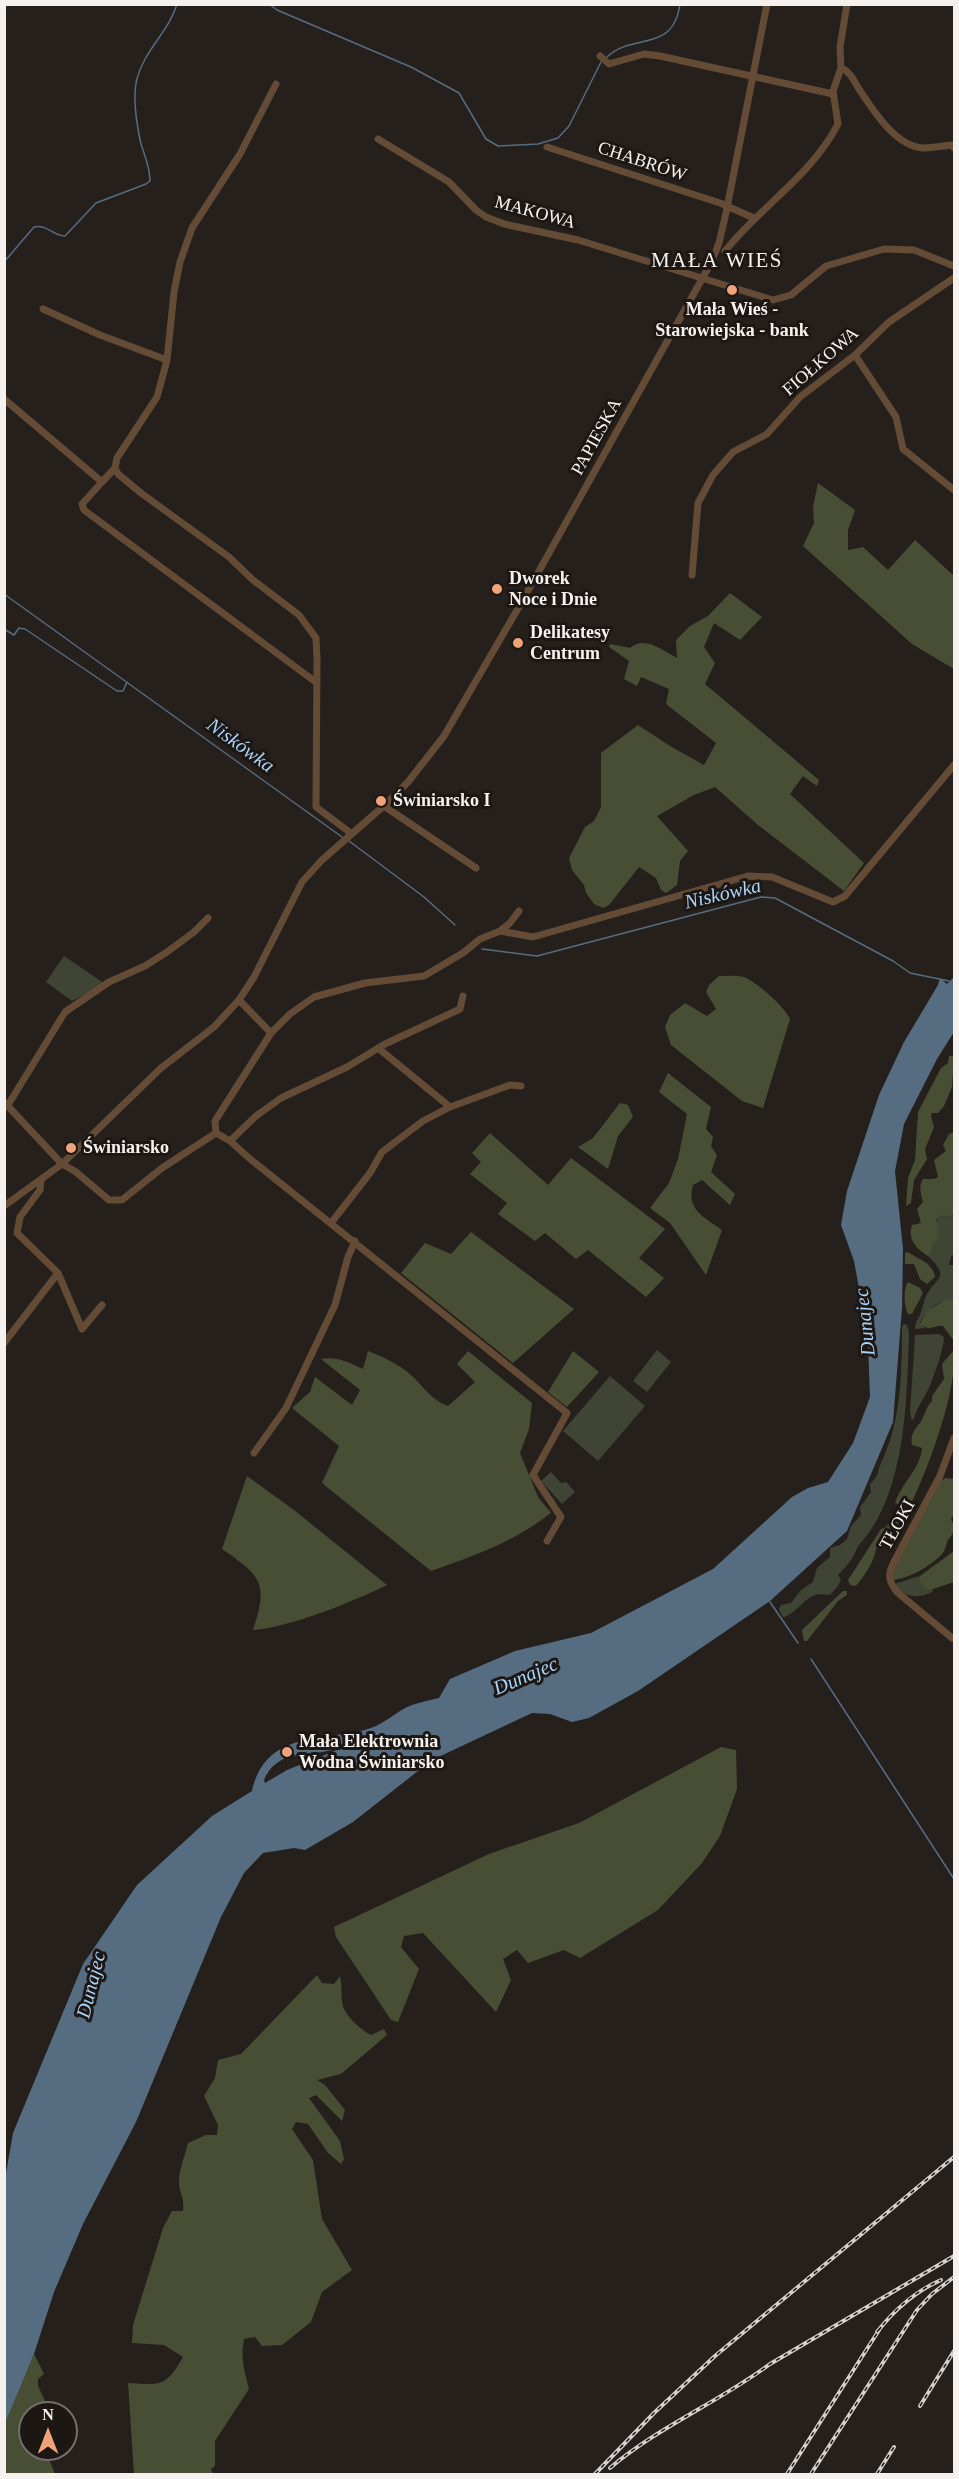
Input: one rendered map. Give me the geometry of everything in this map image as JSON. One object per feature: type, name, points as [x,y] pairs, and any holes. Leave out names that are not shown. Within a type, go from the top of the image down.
[{"type":"street","name":"PAPIESKA","points":[[4,1206],[62,1164],[161,1068],[214,1027],[239,1000],[263,960],[302,882],[384,806],[421,766],[451,724],[704,277],[719,243],[767,4]]},
{"type":"street","points":[[725,251],[754,218],[802,172],[835,131],[838,124],[833,94],[837,73],[841,68],[840,46],[846,4]]},
{"type":"street","points":[[600,57],[609,64],[644,54],[660,56],[833,94]]},
{"type":"street","points":[[841,68],[845,69],[884,123],[900,137],[914,146],[924,148],[952,145],[954,148]]},
{"type":"street","points":[[276,84],[240,154],[192,228],[180,262],[174,292],[167,360],[157,397],[117,458],[115,468],[82,504],[84,510],[317,684]]},
{"type":"street","name":"MAKOWA","points":[[378,139],[448,182],[486,217],[504,224],[577,240],[773,300],[791,295],[826,266],[874,250],[907,249],[954,266]]},
{"type":"street","name":"CHABRÓW","points":[[546,147],[728,207],[754,218]]},
{"type":"street","name":"FIOŁKOWA","points":[[692,575],[698,503],[713,475],[733,452],[767,434],[800,397],[855,355],[889,322],[954,278]]},
{"type":"street","points":[[43,309],[100,335],[167,360]]},
{"type":"street","points":[[855,355],[896,417],[903,449],[954,490]]},
{"type":"street","points":[[4,399],[102,482]]},
{"type":"street","points":[[115,468],[118,474],[141,493],[229,557],[253,580],[303,620],[316,638],[316,807],[351,835]]},
{"type":"street","points":[[500,931],[533,937],[748,876],[772,877],[833,902],[845,896],[954,765]]},
{"type":"street","points":[[384,806],[476,868]]},
{"type":"street","points":[[216,1133],[215,1121],[272,1033],[290,1014],[314,998],[365,983],[424,976],[480,939],[500,931],[519,911]]},
{"type":"street","points":[[208,918],[194,932],[167,952],[145,966],[110,982],[65,1012],[6,1104],[62,1164],[76,1172],[109,1200],[122,1200],[162,1168],[216,1133]]},
{"type":"street","points":[[231,1141],[256,1116],[281,1098],[459,1009],[464,996]]},
{"type":"street","points":[[239,1000],[272,1033]]},
{"type":"street","points":[[378,1048],[450,1107]]},
{"type":"street","points":[[331,1223],[362,1185],[382,1152],[423,1122],[450,1107],[510,1085],[521,1086]]},
{"type":"street","points":[[216,1133],[231,1141],[249,1158],[567,1413],[533,1475],[561,1517],[547,1541]]},
{"type":"street","points":[[41,1181],[40,1190],[20,1217],[16,1233],[58,1273],[82,1329],[102,1305]]},
{"type":"street","points":[[254,1454],[286,1408],[335,1305],[348,1257],[355,1241]]},
{"type":"street","points":[[4,1343],[58,1273]]},
{"type":"street","name":"TŁOKI","points":[[952,1638],[897,1592],[890,1584],[889,1577],[894,1562],[940,1476],[954,1438]]},
{"type":"green space","points":[[818,483],[855,510],[848,530],[848,550],[863,547],[888,570],[915,540],[954,576],[954,669],[912,644],[803,546],[814,523],[813,507]]},
{"type":"green space","points":[[730,593],[762,617],[740,640],[714,623],[704,647],[715,663],[705,684],[819,780],[817,786],[803,776],[790,794],[864,863],[844,891],[758,825],[715,787],[694,795],[657,816],[688,851],[680,861],[677,885],[666,893],[661,890],[656,878],[639,867],[609,905],[603,908],[594,904],[586,893],[584,885],[572,870],[569,858],[585,827],[594,821],[601,807],[601,753],[638,725],[704,765],[716,743],[666,704],[669,689],[641,677],[637,686],[624,679],[629,661],[609,647],[610,644],[630,648],[636,644],[648,644],[677,658],[676,640],[690,626],[708,616]]},
{"type":"green space","points":[[64,956],[105,984],[72,1001],[46,982]]},
{"type":"green space","points":[[719,976],[741,976],[750,980],[763,989],[790,1019],[763,1108],[742,1101],[671,1045],[665,1027],[670,1015],[685,1003],[707,1016],[716,1009],[706,992],[709,985]]},
{"type":"green space","points":[[949,1056],[954,1056],[952,1087],[944,1106],[938,1113],[932,1113],[934,1127],[925,1149],[927,1159],[914,1180],[911,1203],[906,1206],[908,1178],[915,1160],[918,1112],[941,1068],[948,1063]]},
{"type":"green space","points":[[668,1073],[711,1107],[706,1129],[713,1137],[711,1146],[717,1155],[711,1172],[735,1194],[730,1205],[702,1180],[693,1185],[691,1194],[694,1207],[703,1217],[722,1230],[706,1275],[670,1223],[650,1208],[669,1183],[678,1159],[687,1114],[659,1092]]},
{"type":"green space","points":[[620,1103],[628,1105],[633,1117],[618,1136],[608,1169],[578,1147],[593,1138]]},
{"type":"green space","points":[[954,1132],[954,1212],[951,1217],[943,1215],[936,1220],[939,1237],[933,1243],[931,1255],[928,1256],[914,1244],[911,1235],[912,1225],[921,1223],[917,1209],[923,1202],[921,1182],[923,1179],[938,1177],[934,1160],[946,1151],[943,1145],[949,1134]]},
{"type":"green space","points":[[490,1133],[548,1185],[571,1158],[665,1229],[639,1258],[664,1278],[646,1297],[588,1250],[576,1259],[545,1233],[535,1241],[498,1214],[507,1203],[470,1174],[481,1162],[472,1153]]},
{"type":"green space","points":[[954,1212],[954,1254],[949,1265],[954,1265],[954,1301],[944,1301],[934,1306],[920,1323],[925,1328],[915,1329],[926,1296],[940,1277],[939,1269],[928,1256],[931,1255],[936,1221],[943,1215],[951,1217]]},
{"type":"green space","points":[[471,1232],[574,1309],[513,1363],[401,1273],[425,1243],[451,1254]]},
{"type":"green space","points":[[908,1252],[924,1261],[934,1272],[935,1277],[927,1284],[920,1279],[914,1264],[905,1264],[905,1253]]},
{"type":"green space","points":[[908,1282],[920,1288],[923,1293],[912,1314],[908,1314],[905,1303],[905,1289]]},
{"type":"green space","points":[[948,1298],[954,1301],[954,1341],[943,1326],[929,1328],[920,1324],[927,1311]]},
{"type":"green space","points":[[904,1324],[907,1325],[909,1333],[905,1416],[895,1473],[886,1500],[875,1524],[838,1575],[841,1579],[838,1586],[830,1595],[815,1595],[792,1613],[783,1617],[779,1609],[781,1605],[791,1603],[801,1590],[813,1582],[817,1568],[830,1557],[830,1548],[840,1545],[847,1539],[851,1526],[861,1515],[860,1507],[871,1492],[870,1484],[877,1475],[897,1413]]},
{"type":"green space","points":[[939,1334],[944,1337],[939,1360],[929,1388],[912,1420],[910,1413],[915,1335]]},
{"type":"green space","points":[[657,1350],[671,1362],[647,1392],[633,1381]]},
{"type":"green space","points":[[368,1351],[401,1367],[432,1397],[448,1406],[475,1382],[457,1364],[468,1351],[532,1403],[529,1429],[520,1453],[538,1497],[551,1513],[522,1533],[479,1553],[431,1571],[322,1483],[339,1446],[292,1408],[310,1392],[315,1377],[352,1405],[360,1390],[321,1359],[337,1359],[363,1369]]},
{"type":"green space","points":[[573,1351],[599,1372],[567,1407],[548,1392]]},
{"type":"green space","points":[[953,1351],[954,1366],[941,1428],[911,1504],[902,1506],[895,1503],[915,1469],[922,1448],[912,1445],[912,1435],[932,1401],[932,1396],[944,1379],[942,1364]]},
{"type":"green space","points":[[610,1376],[645,1406],[598,1461],[563,1431]]},
{"type":"green space","points":[[551,1472],[561,1483],[566,1482],[575,1492],[562,1504],[541,1481]]},
{"type":"green space","points":[[247,1476],[294,1510],[387,1585],[303,1619],[253,1630],[260,1601],[261,1591],[258,1582],[246,1566],[222,1549]]},
{"type":"green space","points":[[945,1478],[954,1479],[954,1514],[951,1519],[954,1528],[944,1551],[920,1571],[893,1580],[891,1575],[897,1563],[941,1481]]},
{"type":"green space","points":[[896,1515],[899,1516],[900,1521],[887,1538],[877,1542],[873,1560],[860,1581],[856,1586],[850,1585],[848,1580],[881,1529],[886,1527]]},
{"type":"green space","points":[[954,1551],[954,1582],[926,1589],[919,1581],[920,1576]]},
{"type":"green space","points":[[920,1576],[919,1581],[926,1589],[933,1589],[932,1592],[922,1596],[907,1595],[894,1584]]},
{"type":"green space","points":[[843,1591],[847,1591],[847,1595],[838,1601],[807,1641],[804,1641],[802,1630]]},
{"type":"green space","points":[[721,1747],[736,1750],[737,1789],[720,1836],[702,1863],[658,1910],[580,1958],[564,1950],[528,1963],[517,1950],[503,1959],[511,1980],[496,2012],[423,1933],[404,1936],[401,1947],[419,1969],[398,2022],[391,2020],[336,1937],[334,1927],[489,1854],[579,1823]]},
{"type":"green space","points":[[317,1975],[322,1983],[334,1984],[340,1976],[345,2011],[357,2025],[371,2035],[384,2029],[387,2035],[341,2074],[317,2080],[325,2085],[345,2110],[342,2121],[316,2095],[309,2098],[340,2141],[344,2159],[341,2164],[328,2153],[308,2124],[296,2122],[292,2129],[313,2160],[322,2219],[352,2270],[322,2292],[311,2322],[282,2345],[262,2346],[255,2337],[244,2339],[243,2359],[249,2389],[215,2441],[215,2466],[211,2469],[213,2474],[134,2474],[128,2383],[162,2382],[172,2374],[183,2357],[164,2345],[132,2343],[133,2325],[163,2228],[172,2211],[183,2211],[179,2177],[188,2143],[206,2135],[217,2135],[218,2125],[204,2096],[215,2078],[218,2060],[241,2054]]},
{"type":"green space","points":[[34,2354],[44,2374],[38,2379],[38,2386],[45,2401],[18,2401],[18,2461],[50,2461],[55,2474],[5,2474],[4,2423]]},
{"type":"water","name":"Dunajec","points":[[954,977],[954,1032],[937,1059],[904,1124],[895,1171],[903,1249],[902,1308],[893,1422],[847,1531],[770,1601],[638,1691],[589,1718],[572,1722],[550,1714],[532,1713],[432,1760],[353,1822],[305,1850],[294,1848],[263,1853],[244,1873],[221,1917],[136,2122],[83,2224],[54,2292],[34,2354],[5,2423],[4,2185],[13,2133],[83,1964],[137,1885],[212,1816],[252,1791],[259,1771],[269,1757],[282,1748],[314,1738],[374,1727],[406,1708],[439,1698],[450,1679],[515,1651],[591,1633],[713,1569],[792,1497],[808,1488],[828,1482],[853,1443],[870,1397],[868,1345],[863,1310],[854,1261],[841,1225],[847,1191],[879,1095],[904,1042],[940,978],[947,984]],"holes":[[[342,1748],[287,1770],[265,1783],[266,1775],[272,1767],[289,1756],[294,1754],[297,1757]]]},
{"type":"waterway","points":[[4,262],[34,227],[43,227],[65,236],[96,203],[150,181],[137,122],[136,83],[144,61],[168,24],[177,4]]},
{"type":"waterway","points":[[269,4],[277,10],[411,67],[459,93],[486,139],[498,146],[538,144],[558,138],[569,126],[601,62]]},
{"type":"waterway","points":[[607,57],[628,45],[661,36],[676,20],[680,4]]},
{"type":"waterway","name":"Niskówka","points":[[4,594],[342,837]]},
{"type":"waterway","points":[[4,629],[14,635],[19,628],[25,629],[117,691],[123,691],[127,682]]},
{"type":"waterway","name":"Niskówka","points":[[349,841],[424,897],[455,925]]},
{"type":"waterway","name":"Niskówka","points":[[482,949],[537,956],[761,897],[775,898],[893,961],[910,973],[949,981]]},
{"type":"waterway","points":[[770,1602],[798,1643]]},
{"type":"waterway","points":[[811,1659],[954,1879]]},
{"type":"railway","points":[[595,2474],[654,2413],[715,2356],[954,2157]]},
{"type":"railway","points":[[610,2468],[648,2440],[770,2364],[954,2256]]},
{"type":"railway","points":[[811,2474],[917,2310],[932,2294],[954,2277]]},
{"type":"railway","points":[[877,2332],[906,2302],[941,2280]]},
{"type":"railway","points":[[787,2474],[881,2327]]},
{"type":"railway","points":[[920,2406],[954,2351]]},
{"type":"railway","points":[[877,2474],[894,2447]]},
{"type":"place","name":"Mała Wieś - Starowiejska - bank","points":[[732,290]]},
{"type":"place","name":"Dworek Noce i Dnie","points":[[497,589]]},
{"type":"place","name":"Delikatesy Centrum","points":[[518,643]]},
{"type":"place","name":"Świniarsko I","points":[[381,801]]},
{"type":"place","name":"Świniarsko","points":[[71,1148]]},
{"type":"place","name":"Mała Elektrownia Wodna Świniarsko","points":[[287,1752]]},
{"type":"district","name":"MAŁA WIEŚ","points":[[717,261]]}]
